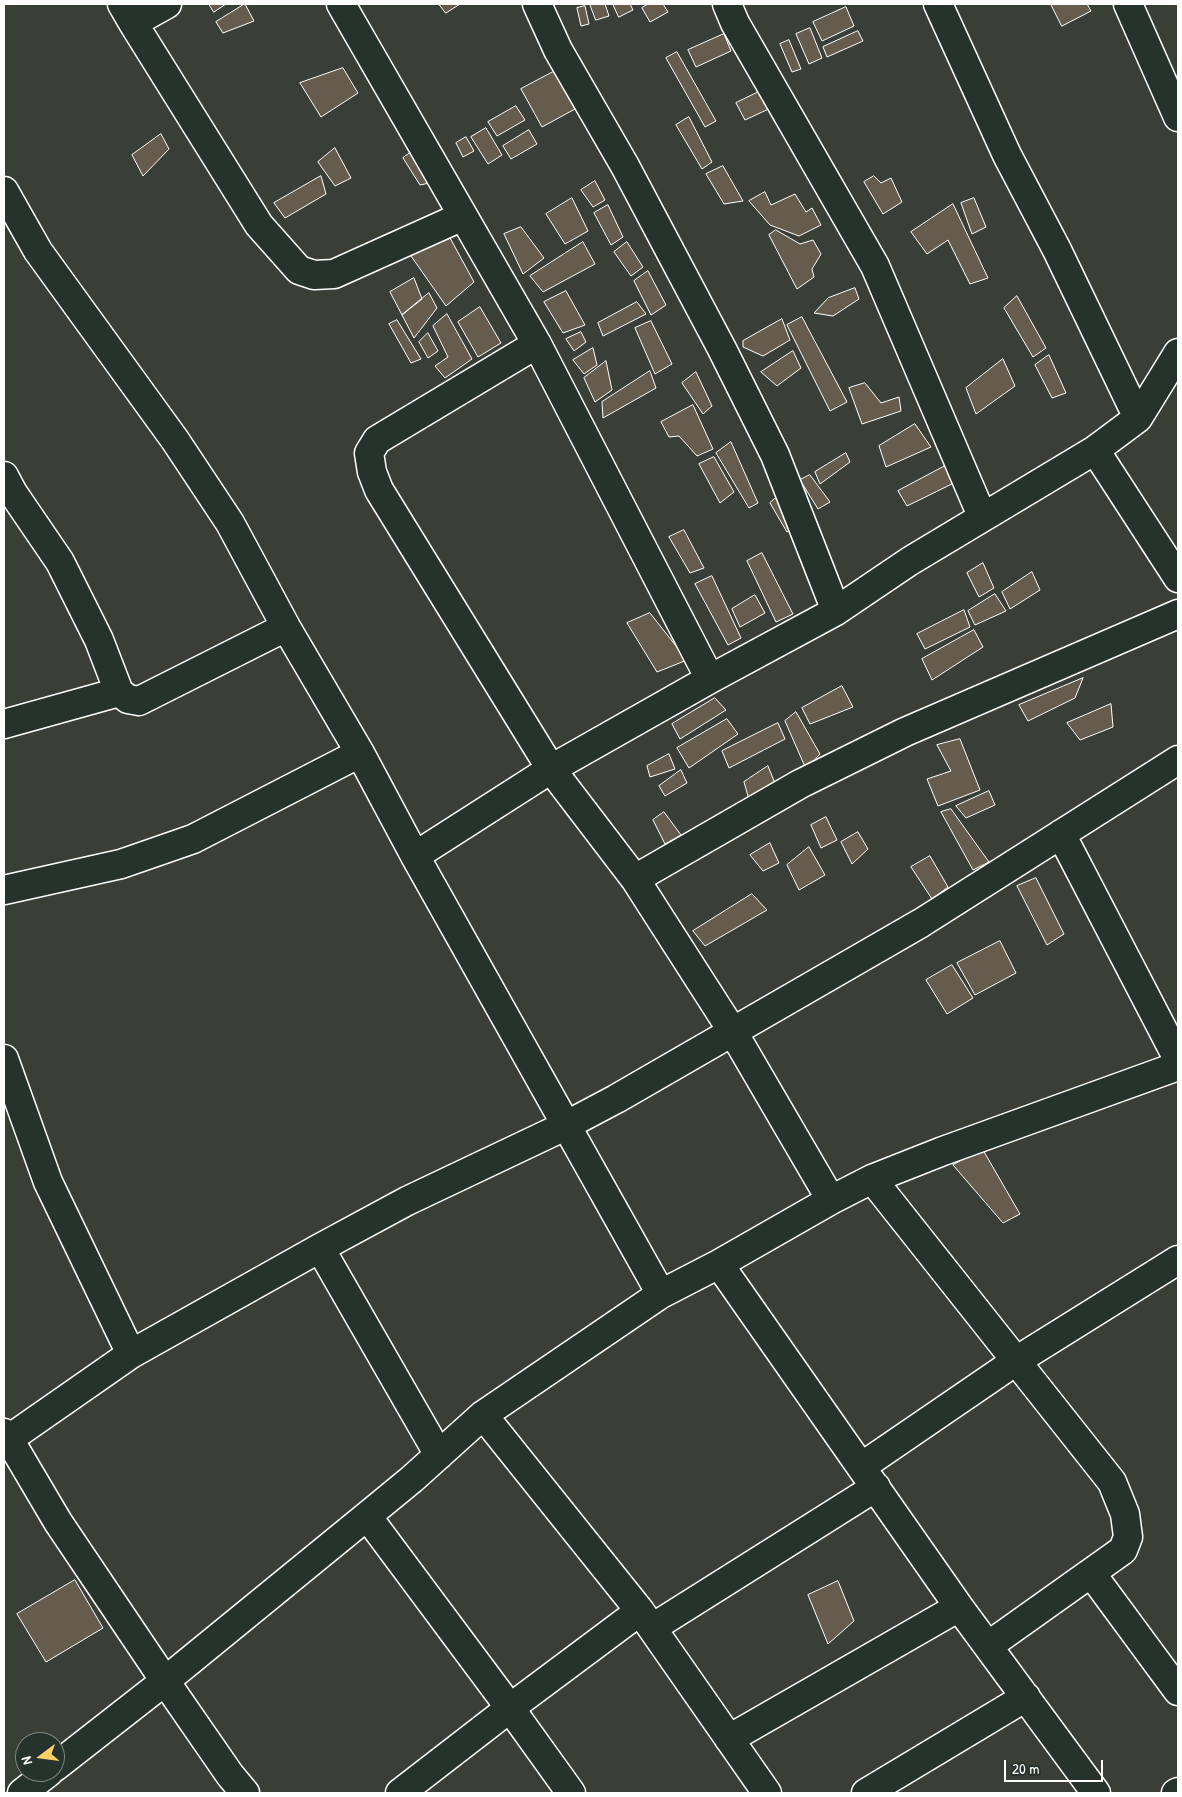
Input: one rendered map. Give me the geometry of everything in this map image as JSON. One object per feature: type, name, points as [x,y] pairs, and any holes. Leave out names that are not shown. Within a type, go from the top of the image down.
[{"type":"street","points":[[168,4],[127,13],[259,225],[299,270],[314,275],[334,274],[463,216]]},
{"type":"street","points":[[341,4],[537,344],[710,678]]},
{"type":"street","points":[[537,4],[558,50],[625,166],[722,349],[775,455],[836,611]]},
{"type":"street","points":[[727,4],[735,23],[875,266],[982,516]]},
{"type":"street","points":[[938,4],[1007,155],[1056,250],[1138,418]]},
{"type":"street","points":[[1128,4],[1178,117]]},
{"type":"street","points":[[4,192],[38,251],[176,440],[230,523],[286,627],[360,753],[415,856],[660,1294]]},
{"type":"street","points":[[537,344],[377,440],[369,452],[372,472],[380,490],[551,769],[635,879],[733,1032],[831,1200]]},
{"type":"street","points":[[415,856],[551,769],[710,678],[836,611],[910,561],[982,516],[1095,450],[1138,418],[1178,353]]},
{"type":"street","points":[[1095,450],[1178,578]]},
{"type":"street","points":[[7,489],[60,562],[99,640],[119,692],[128,699],[139,701],[286,627]]},
{"type":"street","points":[[635,879],[800,784],[904,732],[1178,614]]},
{"type":"street","points":[[4,724],[119,692]]},
{"type":"street","points":[[4,890],[120,864],[193,839],[360,753]]},
{"type":"street","points":[[245,1793],[165,1681],[58,1522],[6,1436],[131,1354],[320,1248],[408,1201],[565,1126],[733,1032],[921,923],[1178,760]]},
{"type":"street","points":[[1062,834],[1178,1059]]},
{"type":"street","points":[[4,1059],[48,1182],[131,1354]]},
{"type":"street","points":[[65,1759],[165,1681],[367,1516],[483,1415],[660,1294],[719,1264],[831,1200],[872,1179],[943,1151],[1178,1066]]},
{"type":"street","points":[[872,1179],[1112,1482],[1125,1514],[1128,1537],[1123,1550],[988,1646]]},
{"type":"street","points":[[320,1248],[439,1455]]},
{"type":"street","points":[[400,1793],[510,1708],[868,1477],[1016,1361],[1178,1260]]},
{"type":"street","points":[[719,1264],[959,1608],[1096,1793]]},
{"type":"street","points":[[483,1415],[646,1620],[767,1793]]},
{"type":"street","points":[[367,1516],[571,1793]]},
{"type":"street","points":[[1091,1573],[1178,1691]]},
{"type":"street","points":[[729,1739],[959,1608]]},
{"type":"street","points":[[866,1793],[1026,1697]]},
{"type":"street","points":[[22,1793],[36,1782]]},
{"type":"building","points":[[209,4],[226,4],[214,12]]},
{"type":"building","points":[[245,4],[254,21],[223,33],[216,22]]},
{"type":"building","points":[[439,4],[460,4],[446,13]]},
{"type":"building","points":[[590,4],[605,4],[609,16],[596,20]]},
{"type":"building","points":[[613,4],[630,4],[633,10],[619,17]]},
{"type":"building","points":[[648,4],[663,4],[668,12],[650,22],[642,8]]},
{"type":"building","points":[[1051,4],[1087,4],[1091,11],[1062,26]]},
{"type":"building","points":[[585,6],[589,24],[581,26],[577,8]]},
{"type":"building","points":[[846,7],[854,26],[822,41],[813,22]]},
{"type":"building","points":[[810,28],[822,58],[809,64],[796,34]]},
{"type":"building","points":[[858,31],[863,41],[827,57],[823,47]]},
{"type":"building","points":[[724,34],[731,51],[696,67],[688,50]]},
{"type":"building","points":[[789,40],[801,69],[792,72],[780,44]]},
{"type":"building","points":[[677,52],[716,121],[705,127],[666,58]]},
{"type":"building","points":[[343,68],[358,93],[321,117],[300,83]]},
{"type":"building","points":[[555,71],[575,109],[542,127],[521,89]]},
{"type":"building","points":[[767,88],[775,106],[745,120],[736,103]]},
{"type":"building","points":[[516,106],[525,120],[497,136],[488,122]]},
{"type":"building","points":[[689,117],[712,162],[702,169],[676,125]]},
{"type":"building","points":[[486,128],[502,155],[488,164],[471,137]]},
{"type":"building","points":[[529,130],[537,144],[511,159],[503,146]]},
{"type":"building","points":[[161,134],[169,149],[143,176],[132,155]]},
{"type":"building","points":[[466,137],[474,151],[463,157],[456,143]]},
{"type":"building","points":[[335,148],[351,178],[335,186],[318,162]]},
{"type":"building","points":[[417,148],[434,182],[420,185],[403,158]]},
{"type":"building","points":[[723,166],[743,201],[724,204],[706,174]]},
{"type":"building","points":[[321,176],[326,194],[285,218],[274,203]]},
{"type":"building","points":[[874,176],[881,183],[891,178],[902,202],[883,214],[864,182]]},
{"type":"building","points":[[595,181],[605,200],[593,207],[581,190]]},
{"type":"building","points":[[765,192],[771,205],[795,194],[806,212],[812,208],[821,225],[799,236],[770,225],[749,201]]},
{"type":"building","points":[[572,198],[588,231],[565,244],[546,214]]},
{"type":"building","points":[[974,198],[986,227],[972,234],[961,203]]},
{"type":"building","points":[[953,204],[988,278],[970,284],[948,240],[927,254],[911,232]]},
{"type":"building","points":[[608,205],[623,237],[611,245],[594,213]]},
{"type":"building","points":[[521,227],[544,258],[523,274],[504,234]]},
{"type":"building","points":[[776,230],[800,244],[813,240],[821,254],[812,269],[814,277],[797,289],[769,235]]},
{"type":"building","points":[[449,236],[474,282],[446,306],[411,256]]},
{"type":"building","points":[[583,242],[595,264],[543,292],[530,276]]},
{"type":"building","points":[[627,242],[643,267],[631,276],[614,252]]},
{"type":"building","points":[[648,271],[666,305],[651,315],[634,281]]},
{"type":"building","points":[[414,278],[422,299],[402,315],[390,292]]},
{"type":"building","points":[[855,288],[859,299],[833,316],[814,313],[828,298]]},
{"type":"building","points":[[566,291],[585,325],[563,333],[544,302]]},
{"type":"building","points":[[429,293],[437,308],[414,338],[402,315]]},
{"type":"building","points":[[1017,296],[1046,348],[1033,357],[1004,308]]},
{"type":"building","points":[[637,302],[646,314],[603,336],[598,323]]},
{"type":"building","points":[[480,307],[501,343],[478,357],[458,322]]},
{"type":"building","points":[[447,314],[472,359],[445,378],[435,366],[448,357],[433,326]]},
{"type":"building","points":[[802,317],[847,402],[830,411],[787,325]]},
{"type":"building","points":[[782,319],[790,340],[763,356],[743,347],[743,341]]},
{"type":"building","points":[[397,320],[421,359],[411,363],[389,324]]},
{"type":"building","points":[[651,321],[672,364],[655,374],[635,328]]},
{"type":"building","points":[[581,332],[586,342],[574,351],[566,339]]},
{"type":"building","points":[[428,333],[438,351],[428,358],[419,342]]},
{"type":"building","points":[[593,348],[597,365],[584,374],[573,360]]},
{"type":"building","points":[[793,351],[801,368],[777,386],[761,372]]},
{"type":"building","points":[[1049,355],[1066,393],[1052,398],[1035,365]]},
{"type":"building","points":[[1003,359],[1015,386],[976,414],[966,388]]},
{"type":"building","points":[[606,361],[612,390],[595,402],[584,378]]},
{"type":"building","points":[[650,371],[656,388],[603,418],[602,402]]},
{"type":"building","points":[[696,372],[712,406],[703,414],[682,383]]},
{"type":"building","points":[[865,383],[881,403],[899,397],[901,411],[862,424],[849,388]]},
{"type":"building","points":[[693,405],[713,449],[697,456],[679,436],[669,437],[661,422]]},
{"type":"building","points":[[915,424],[931,447],[886,467],[879,446]]},
{"type":"building","points":[[731,442],[758,503],[749,508],[716,453]]},
{"type":"building","points":[[846,453],[850,462],[820,484],[815,472]]},
{"type":"building","points":[[714,457],[734,492],[720,503],[699,464]]},
{"type":"building","points":[[947,465],[960,480],[907,506],[898,491]]},
{"type":"building","points":[[810,475],[830,502],[818,509],[800,480]]},
{"type":"building","points":[[783,492],[800,521],[787,532],[770,503]]},
{"type":"building","points":[[684,530],[704,568],[690,573],[669,537]]},
{"type":"building","points":[[762,553],[793,614],[776,622],[747,561]]},
{"type":"building","points":[[983,563],[994,588],[979,597],[967,573]]},
{"type":"building","points":[[1032,572],[1040,590],[1010,609],[1002,592]]},
{"type":"building","points":[[712,576],[741,638],[728,645],[695,584]]},
{"type":"building","points":[[995,594],[1006,611],[975,625],[968,611]]},
{"type":"building","points":[[755,595],[765,613],[740,627],[732,609]]},
{"type":"building","points":[[964,610],[970,627],[925,649],[917,634]]},
{"type":"building","points":[[650,613],[687,660],[657,672],[627,623]]},
{"type":"building","points":[[974,630],[983,647],[932,680],[922,659]]},
{"type":"building","points":[[1083,678],[1075,698],[1028,721],[1019,705]]},
{"type":"building","points":[[842,686],[853,707],[810,724],[802,708]]},
{"type":"building","points":[[715,698],[726,710],[680,739],[672,724]]},
{"type":"building","points":[[1111,704],[1113,727],[1080,740],[1067,723]]},
{"type":"building","points":[[796,712],[820,754],[806,769],[785,721]]},
{"type":"building","points":[[727,719],[738,734],[689,768],[677,748]]},
{"type":"building","points":[[778,723],[785,739],[729,768],[722,751]]},
{"type":"building","points":[[960,739],[980,790],[938,806],[927,779],[951,771],[937,745]]},
{"type":"building","points":[[669,754],[675,769],[650,777],[647,766]]},
{"type":"building","points":[[768,766],[776,786],[750,803],[744,782]]},
{"type":"building","points":[[681,770],[687,783],[665,796],[659,786]]},
{"type":"building","points":[[989,791],[995,805],[966,818],[956,806]]},
{"type":"building","points":[[951,809],[989,862],[973,870],[941,812]]},
{"type":"building","points":[[664,812],[681,835],[665,844],[653,820]]},
{"type":"building","points":[[826,817],[837,840],[821,848],[811,825]]},
{"type":"building","points":[[858,832],[868,849],[852,864],[841,842]]},
{"type":"building","points":[[770,843],[779,863],[763,871],[750,855]]},
{"type":"building","points":[[809,847],[825,875],[799,890],[787,865]]},
{"type":"building","points":[[930,856],[948,887],[932,899],[911,867]]},
{"type":"building","points":[[1036,878],[1064,934],[1047,945],[1017,886]]},
{"type":"building","points":[[752,894],[767,910],[705,946],[693,931]]},
{"type":"building","points":[[1000,941],[1016,973],[975,995],[957,963]]},
{"type":"building","points":[[952,965],[973,998],[947,1014],[926,980]]},
{"type":"building","points":[[983,1150],[1020,1214],[1003,1223],[953,1165]]},
{"type":"building","points":[[75,1580],[103,1628],[46,1662],[17,1614]]},
{"type":"building","points":[[838,1581],[854,1621],[828,1644],[808,1595]]}]
